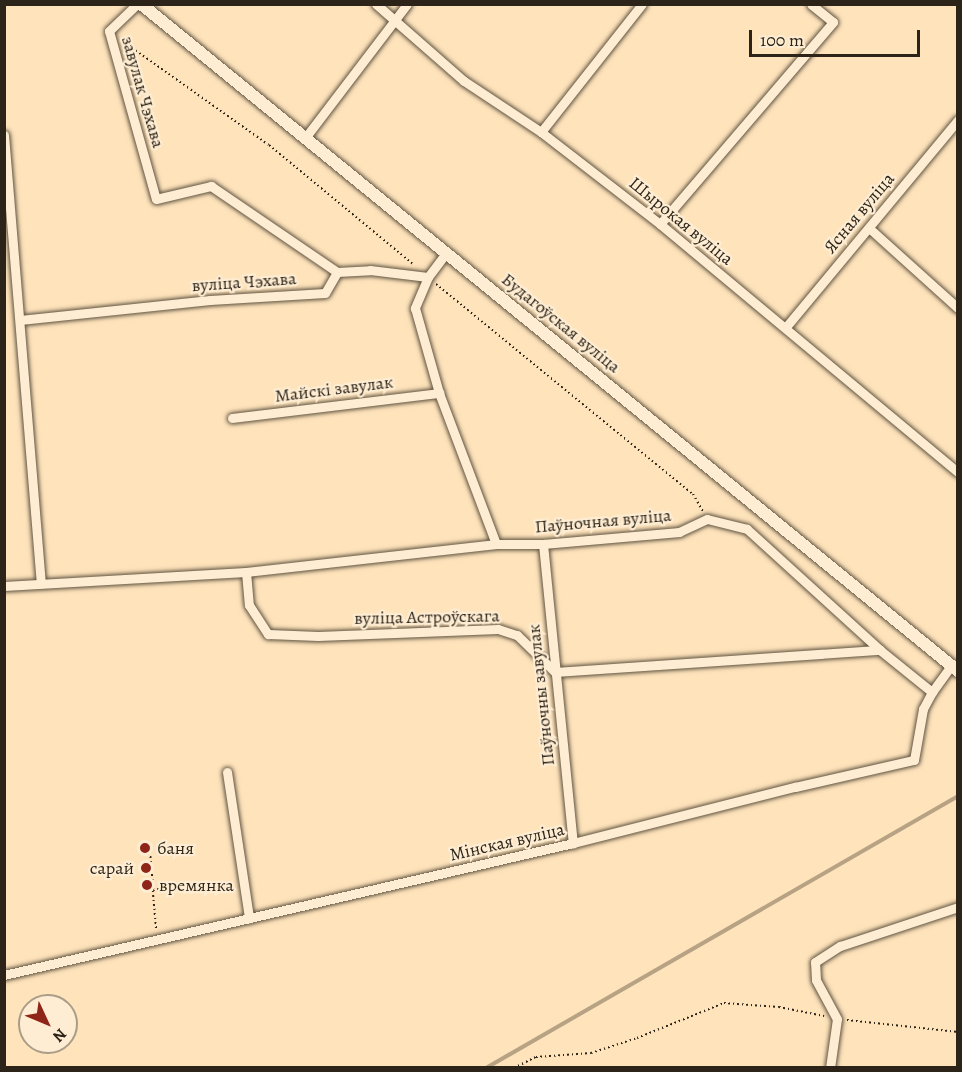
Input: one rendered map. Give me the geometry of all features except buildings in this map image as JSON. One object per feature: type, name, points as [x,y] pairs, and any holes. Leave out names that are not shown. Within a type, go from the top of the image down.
[{"type":"street","name":"Будагоўская вуліца","points":[[139,4],[954,668]]},
{"type":"street","name":"завулак Чэхава","points":[[139,4],[109,32],[156,199],[212,186],[337,272]]},
{"type":"street","name":"Шырокая вуліца","points":[[376,4],[464,81],[541,132],[660,224],[957,472]]},
{"type":"street","points":[[305,138],[407,4]]},
{"type":"street","points":[[541,132],[642,4]]},
{"type":"street","points":[[660,224],[833,22],[811,4]]},
{"type":"street","name":"Ясная вуліца","points":[[786,327],[957,120]]},
{"type":"street","points":[[4,135],[41,584]]},
{"type":"street","points":[[869,228],[957,308]]},
{"type":"street","points":[[446,253],[428,277],[414,308],[440,393],[496,544]]},
{"type":"street","points":[[337,272],[369,270],[428,277]]},
{"type":"street","name":"вуліца Чэхава","points":[[20,320],[210,300],[325,293],[337,272]]},
{"type":"street","name":"Майскі завулак","points":[[232,418],[440,393]]},
{"type":"street","name":"Паўночная вуліца","points":[[246,572],[496,544],[543,544],[680,532],[707,519],[747,529],[880,650],[932,692]]},
{"type":"street","name":"Паўночны завулак","points":[[543,544],[573,843]]},
{"type":"street","points":[[4,586],[246,572]]},
{"type":"street","name":"вуліца Астроўскага","points":[[246,572],[249,605],[268,634],[318,636],[498,629],[517,635],[555,672]]},
{"type":"street","points":[[555,672],[880,650]]},
{"type":"street","name":"Мінская вуліца","points":[[4,975],[573,843],[795,787],[914,760],[923,709],[932,692],[954,668]]},
{"type":"street","points":[[227,772],[249,918]]},
{"type":"street","points":[[830,1068],[837,1019],[816,980],[815,962],[840,946],[957,906]]},
{"type":"path","points":[[150,852],[156,931]]},
{"type":"path","points":[[153,890],[163,888]]},
{"type":"path","points":[[514,1068],[536,1057],[591,1053],[637,1038],[724,1003],[779,1007],[837,1019],[957,1032]]},
{"type":"waterway","points":[[486,1068],[958,796]]},
{"type":"place","name":"баня","points":[[145,848]]},
{"type":"place","name":"сарай","points":[[146,868]]},
{"type":"place","name":"времянка","points":[[147,885]]}]
